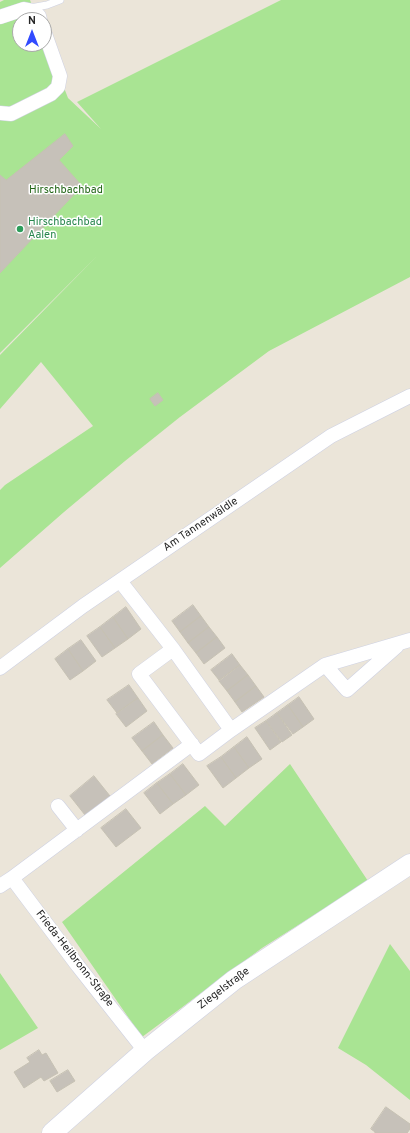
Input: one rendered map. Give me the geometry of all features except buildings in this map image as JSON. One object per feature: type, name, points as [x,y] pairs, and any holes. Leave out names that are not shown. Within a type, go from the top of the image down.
[{"type":"main road","name":"Ziegelstraße","points":[[52,1133],[145,1051],[234,980],[410,864]]},
{"type":"street","points":[[0,17],[24,9],[34,10],[36,12]]},
{"type":"street","points":[[0,113],[11,114],[51,94],[58,87],[60,76],[51,52]]},
{"type":"street","name":"Am Tannenwäldle","points":[[0,668],[82,606],[330,436],[410,396]]},
{"type":"street","points":[[120,581],[172,649],[230,730]]},
{"type":"street","points":[[172,649],[139,674],[199,754],[230,730],[325,665],[405,641]]},
{"type":"street","points":[[325,665],[347,690],[405,641]]},
{"type":"street","points":[[0,886],[192,744]]},
{"type":"street","points":[[58,806],[77,830]]},
{"type":"street","name":"Frieda-Heilbronn-Straße","points":[[12,878],[78,966],[145,1051]]},
{"type":"lane","points":[[24,9],[47,5],[60,0]]},
{"type":"green space","name":"Hirschbachbad","points":[[4,0],[30,0],[35,12],[12,12],[12,52],[50,52],[68,98],[101,129],[77,102],[281,0],[410,0],[410,277],[269,351],[180,417],[125,461],[0,568],[0,490],[5,485],[93,426],[41,362],[0,409],[0,355],[97,256],[0,353],[0,2]]},
{"type":"green space","points":[[290,764],[368,881],[262,948],[142,1037],[62,922],[205,806],[225,826]]},
{"type":"green space","points":[[390,944],[410,971],[410,1100],[366,1065],[338,1048]]},
{"type":"green space","points":[[0,973],[38,1028],[0,1050]]},
{"type":"place","name":"Hirschbachbad Aalen","points":[[20,229]]}]
